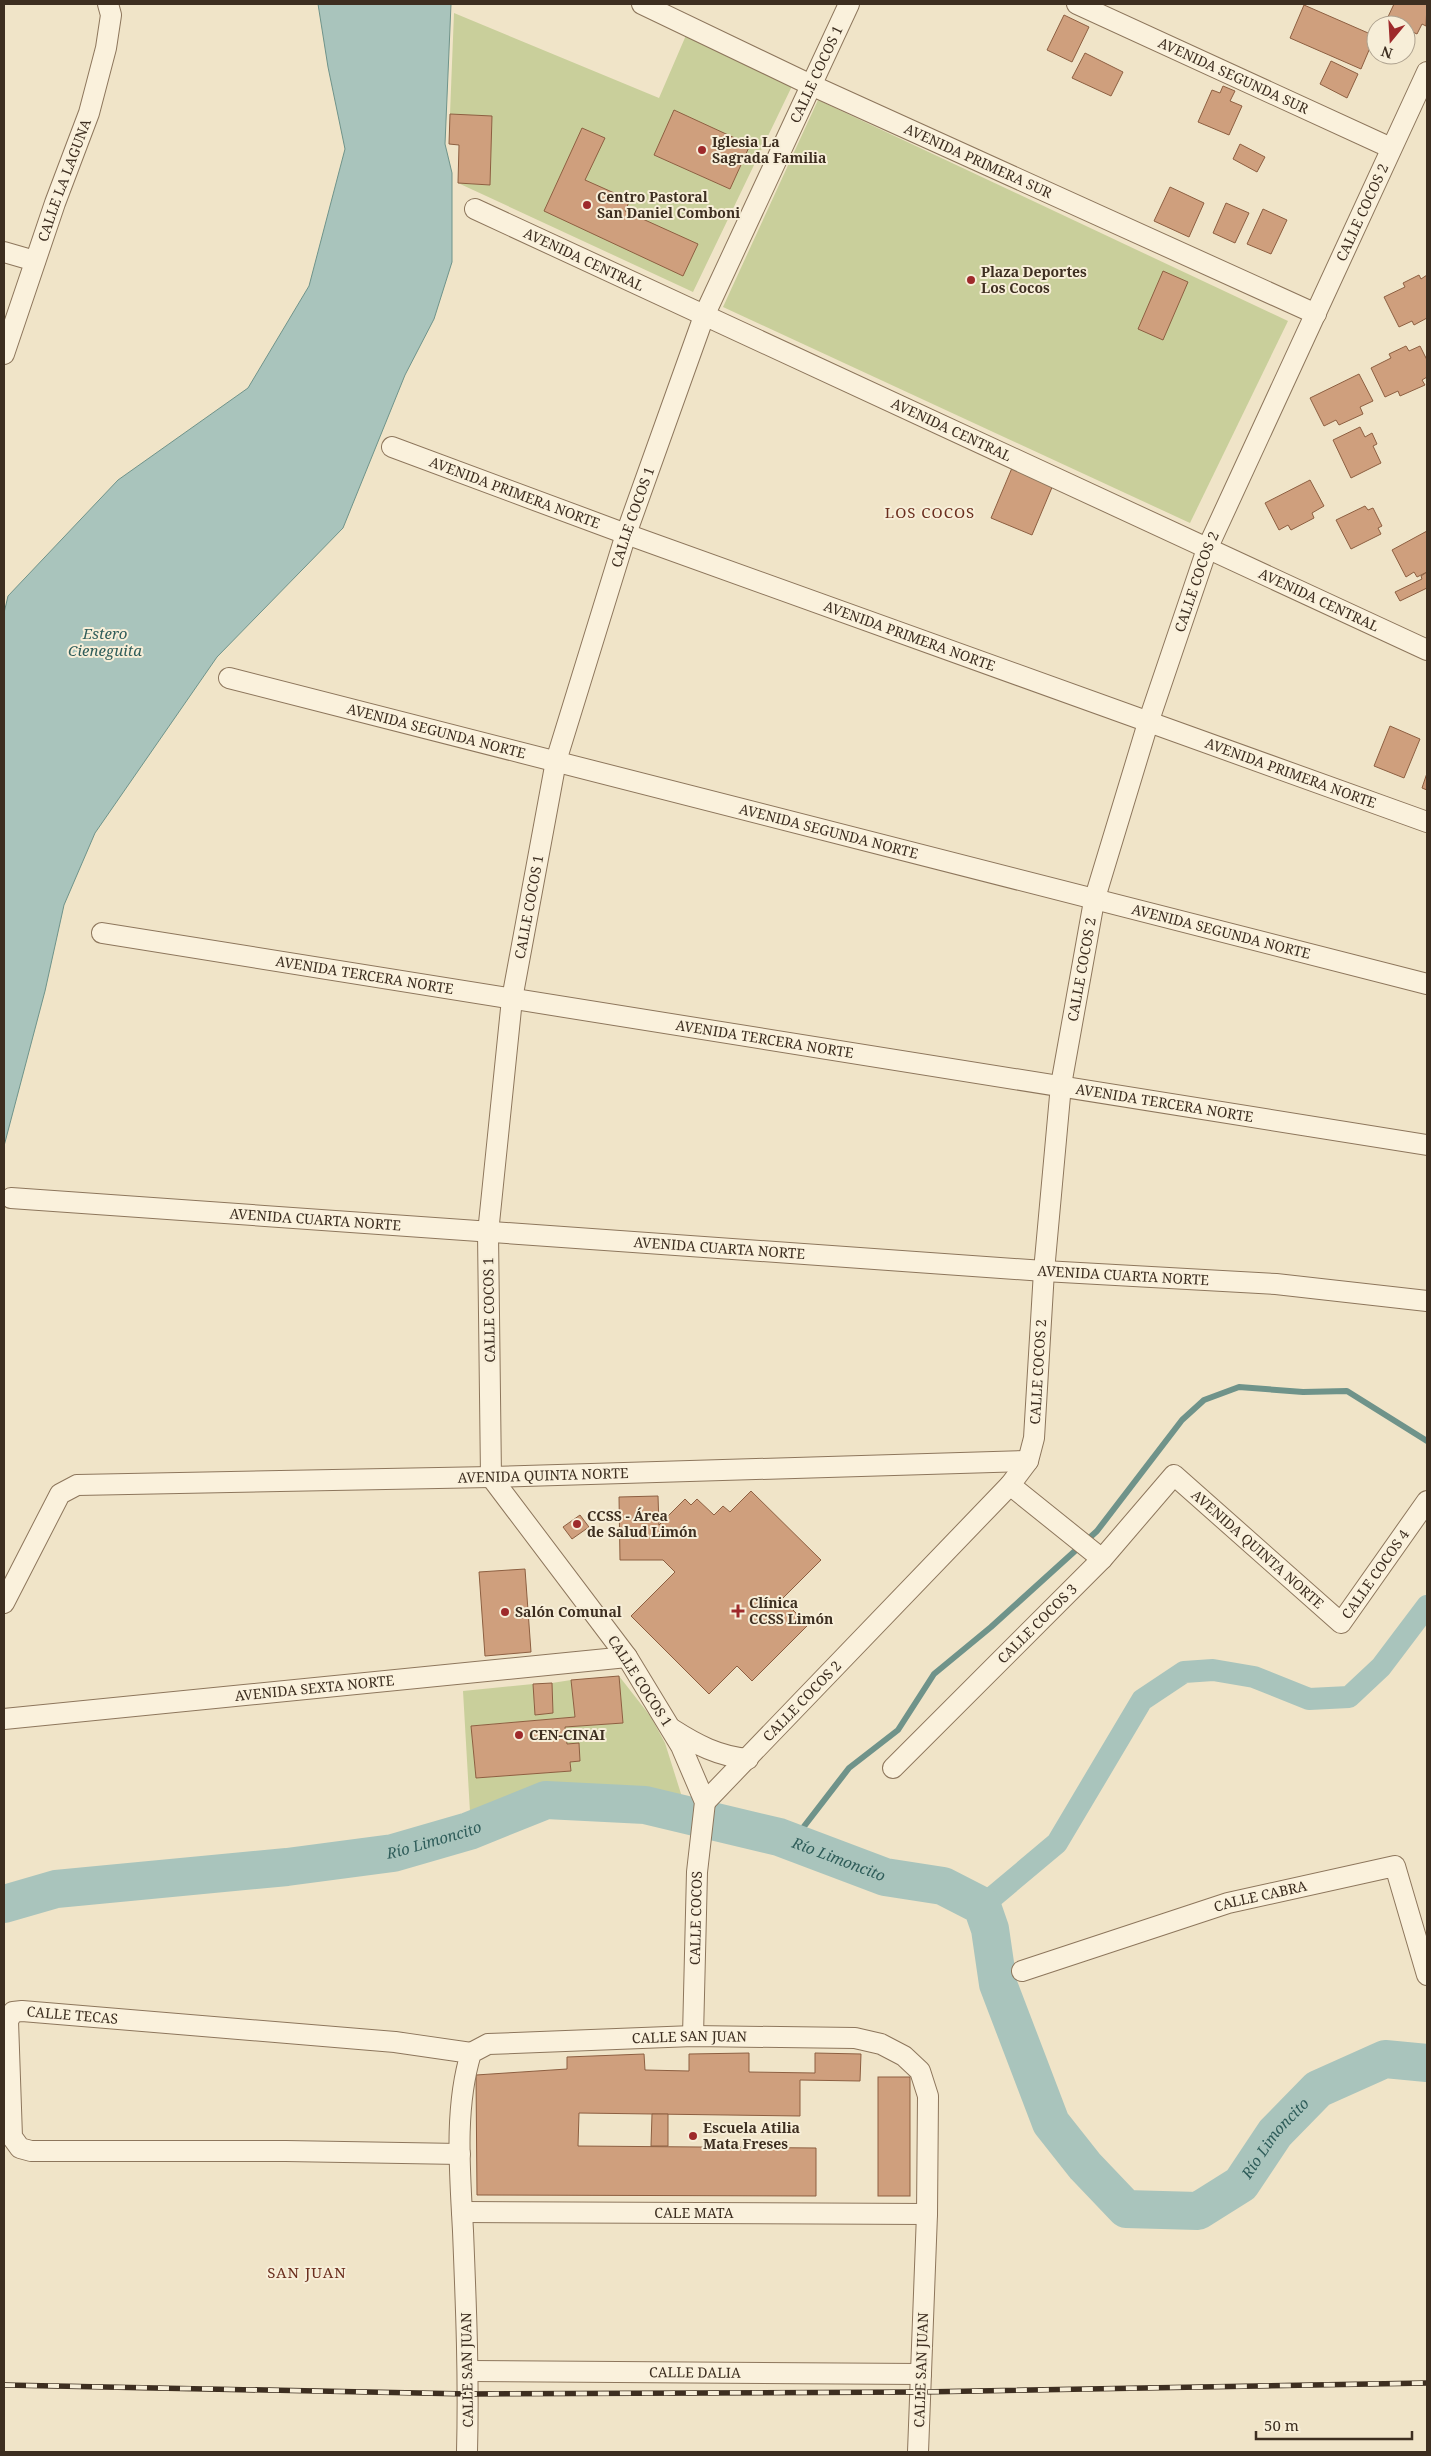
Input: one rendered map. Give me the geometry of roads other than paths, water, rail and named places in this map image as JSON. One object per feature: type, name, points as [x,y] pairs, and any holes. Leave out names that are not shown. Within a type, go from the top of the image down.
[{"type":"street","name":"CALLE LA LAGUNA","points":[[4,354],[35,260],[89,114],[106,48],[110,15],[108,4]]},
{"type":"street","name":"AVENIDA PRIMERA SUR","points":[[642,4],[811,84],[1316,314]]},
{"type":"street","name":"CALLE COCOS 1","points":[[705,1802],[681,1746],[627,1657],[491,1477],[488,1233],[512,999],[556,761],[626,534],[704,316],[849,4]]},
{"type":"street","name":"AVENIDA SEGUNDA SUR","points":[[1077,4],[1391,148]]},
{"type":"street","name":"CALLE COCOS 2","points":[[705,1802],[1010,1485],[1028,1461],[1034,1438],[1044,1271],[1061,1085],[1094,901],[1148,723],[1207,549],[1427,72]]},
{"type":"street","name":"AVENIDA CENTRAL","points":[[475,209],[1427,650]]},
{"type":"street","points":[[4,252],[35,260]]},
{"type":"street","name":"AVENIDA PRIMERA NORTE","points":[[392,447],[626,534],[1427,822]]},
{"type":"street","name":"AVENIDA SEGUNDA NORTE","points":[[229,678],[1094,901],[1427,984]]},
{"type":"street","name":"AVENIDA TERCERA NORTE","points":[[102,933],[1427,1145]]},
{"type":"street","name":"AVENIDA CUARTA NORTE","points":[[12,1198],[1044,1271],[1276,1284],[1427,1300]]},
{"type":"street","name":"AVENIDA QUINTA NORTE","points":[[4,1603],[60,1494],[77,1485],[491,1477],[1028,1461]]},
{"type":"street","name":"AVENIDA QUINTA NORTE","points":[[1174,1475],[1341,1623]]},
{"type":"street","name":"CALLE COCOS 3","points":[[893,1768],[1102,1559],[1174,1475]]},
{"type":"street","points":[[1010,1485],[1102,1559]]},
{"type":"street","name":"CALLE COCOS 4","points":[[1341,1623],[1427,1501]]},
{"type":"street","name":"AVENIDA SEXTA NORTE","points":[[4,1719],[627,1657]]},
{"type":"street","points":[[671,1728],[703,1748],[729,1757],[748,1758]]},
{"type":"street","name":"CALLE COCOS","points":[[694,2036],[698,1872],[705,1802]]},
{"type":"street","name":"CALLE CABRA","points":[[1022,1971],[1228,1902],[1394,1866],[1427,1975]]},
{"type":"street","name":"CALLE TECAS","points":[[460,2154],[286,2151],[31,2151],[20,2148],[12,2137],[8,2021],[13,2012],[22,2011],[396,2042],[471,2053]]},
{"type":"street","name":"CALLE SAN JUAN","points":[[467,2452],[469,2371],[460,2154],[464,2076],[471,2053],[488,2044],[694,2036],[855,2038],[882,2044],[904,2056],[920,2071],[928,2096],[927,2214],[918,2452]]},
{"type":"street","name":"CALE MATA","points":[[462,2212],[927,2214]]},
{"type":"street","name":"CALLE DALIA","points":[[469,2371],[921,2374]]},
{"type":"water","name":"Estero Cieneguita","points":[[318,4],[451,4],[445,144],[452,173],[452,262],[434,319],[405,375],[343,528],[217,657],[95,833],[64,905],[45,991],[4,1146],[4,613],[8,596],[118,480],[248,388],[309,286],[345,149],[328,67]]},
{"type":"waterway","points":[[792,1842],[849,1768],[898,1730],[934,1674],[991,1627],[1097,1531],[1182,1420],[1204,1400],[1239,1387],[1303,1392],[1347,1391],[1427,1441]]},
{"type":"waterway","points":[[982,1906],[1057,1843],[1142,1700],[1184,1672],[1213,1670],[1254,1677],[1309,1699],[1349,1697],[1381,1667],[1427,1606]]},
{"type":"waterway","name":"Río Limoncito","points":[[4,1904],[56,1889],[287,1867],[393,1853],[469,1831],[546,1800],[645,1805],[779,1837],[885,1877],[943,1886],[982,1906],[990,1929],[998,1984],[1051,2123],[1085,2166],[1126,2209],[1198,2211],[1241,2184],[1275,2133],[1318,2089],[1385,2059],[1427,2063]]},
{"type":"railway","points":[[4,2385],[469,2394],[920,2392],[1427,2383]]},
{"type":"place","name":"Iglesia La Sagrada Familia","points":[[702,150]]},
{"type":"place","name":"Centro Pastoral San Daniel Comboni","points":[[587,205]]},
{"type":"place","name":"Plaza Deportes Los Cocos","points":[[971,280]]},
{"type":"place","name":"CCSS - Área de Salud Limón","points":[[577,1524]]},
{"type":"place","name":"Clínica CCSS Limón","points":[[738,1611]]},
{"type":"place","name":"Salón Comunal","points":[[505,1612]]},
{"type":"place","name":"CEN-CINAI","points":[[519,1735]]},
{"type":"place","name":"Escuela Atilia Mata Freses","points":[[693,2136]]},
{"type":"district","name":"LOS COCOS","points":[[930,513]]},
{"type":"district","name":"SAN JUAN","points":[[307,2273]]}]
